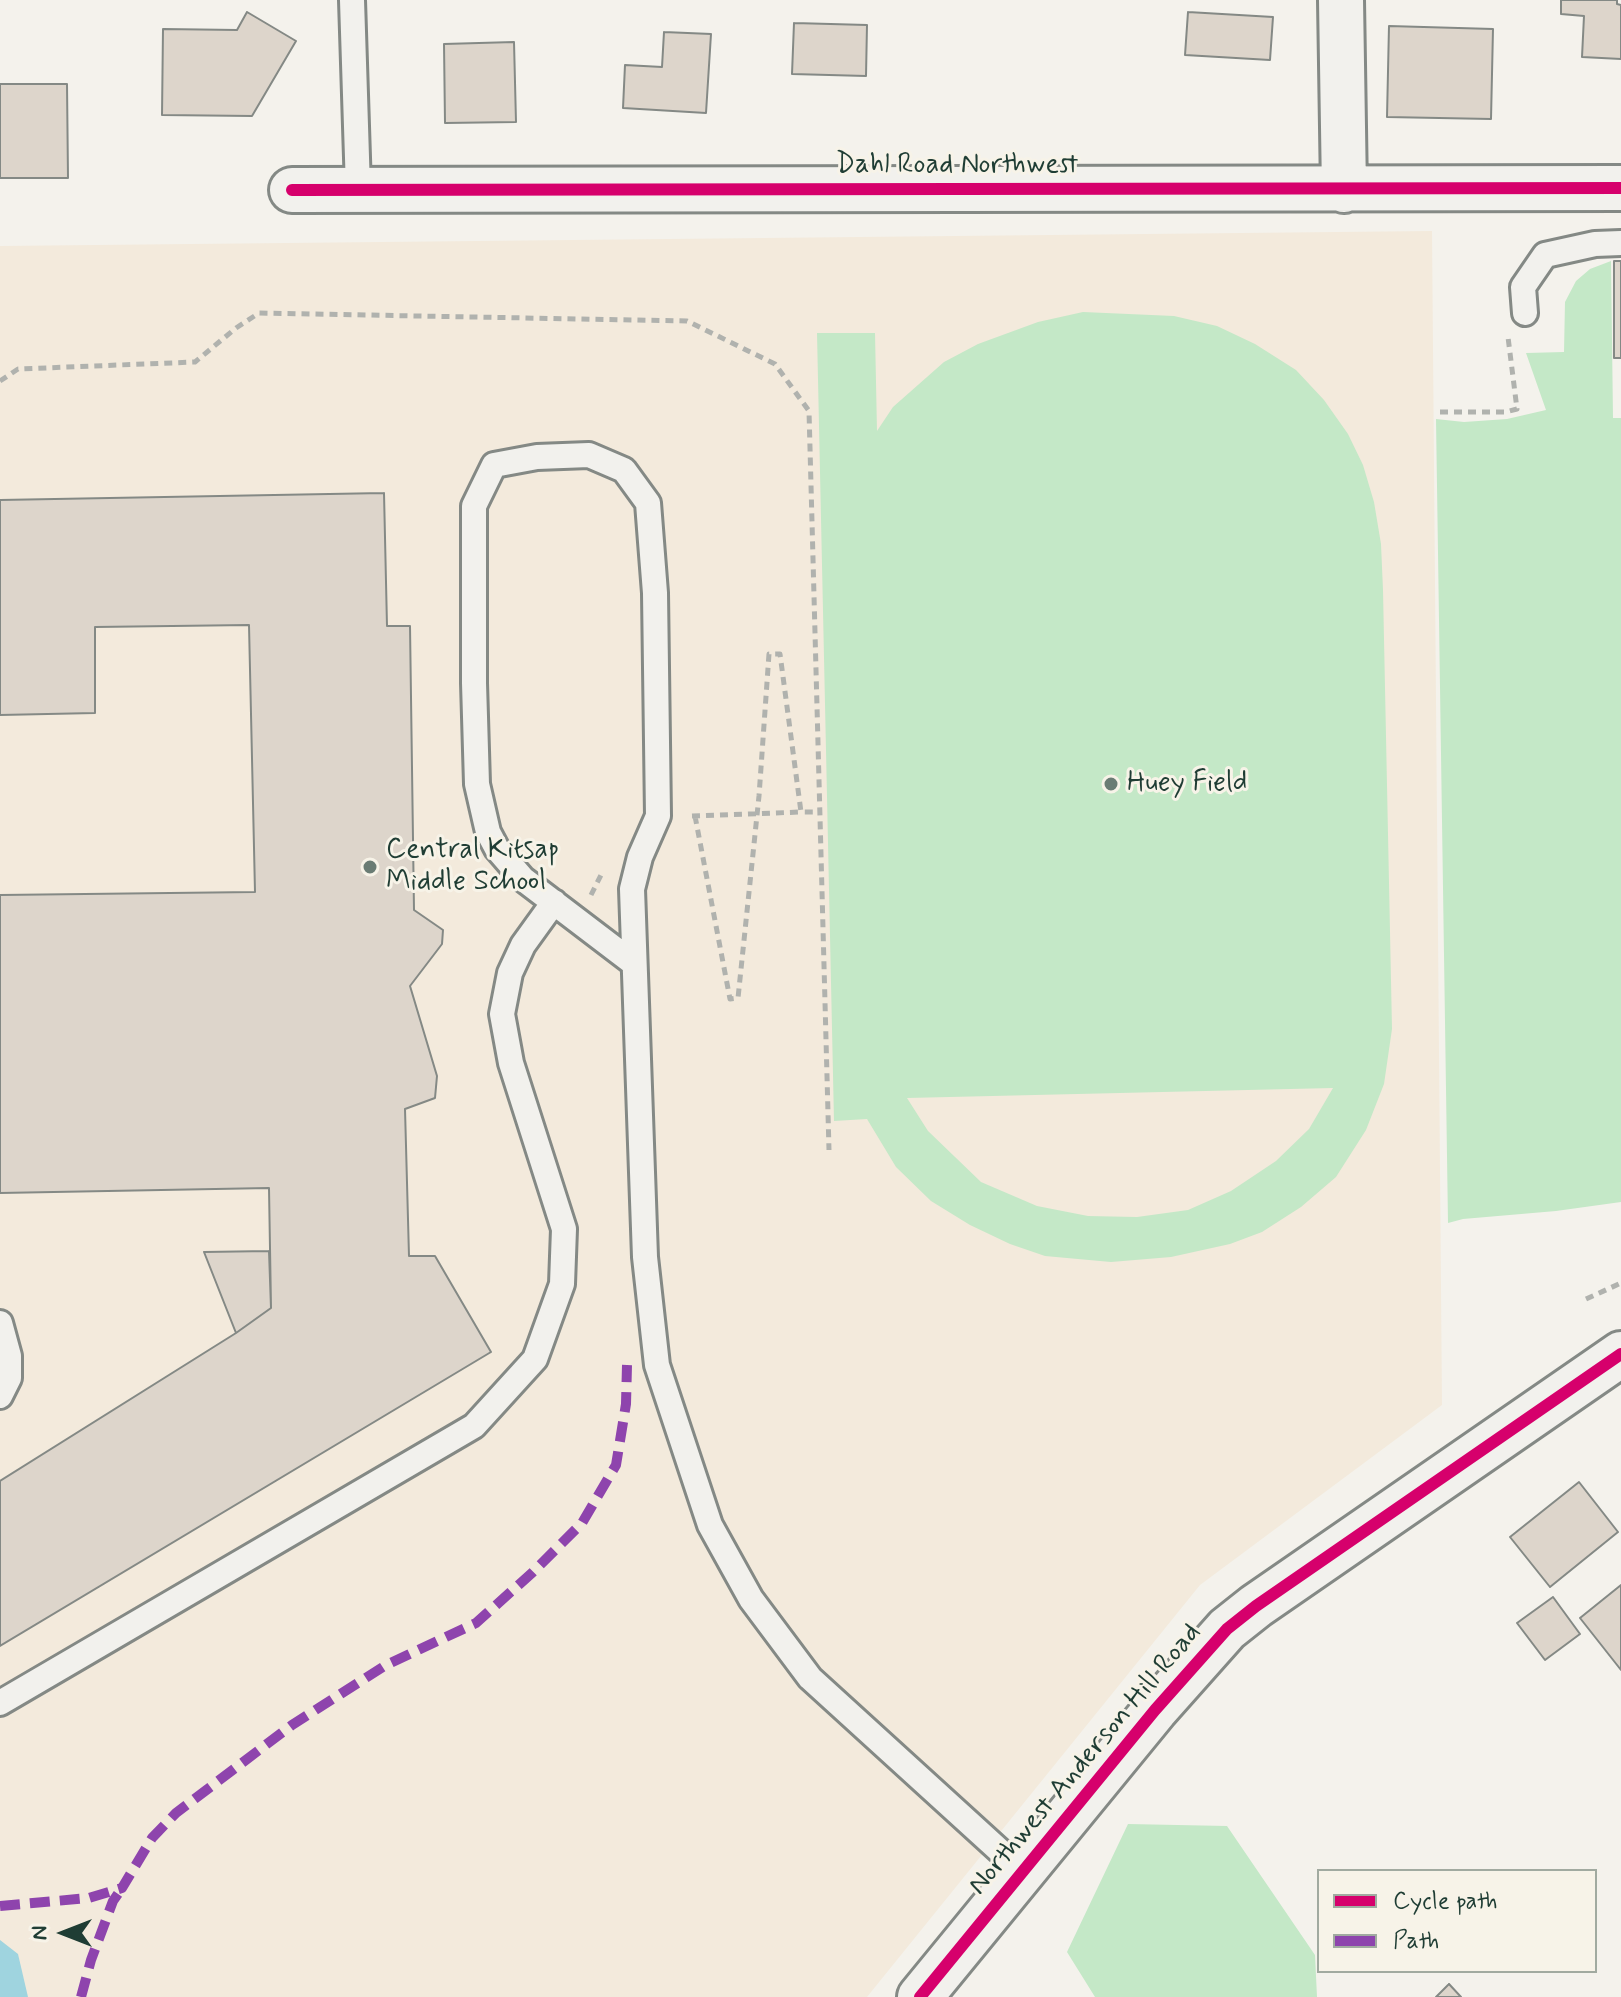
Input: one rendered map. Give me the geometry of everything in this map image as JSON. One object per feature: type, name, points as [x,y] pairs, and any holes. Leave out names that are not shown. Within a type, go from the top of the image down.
[{"type":"street","points":[[1341,0],[1344,190]]},
{"type":"street","name":"Dahl Road Northwest","points":[[292,190],[1621,188]]},
{"type":"street","name":"Northwest Anderson Hill Road","points":[[920,1997],[1155,1710],[1227,1629],[1621,1354]]},
{"type":"lane","points":[[352,0],[358,189]]},
{"type":"lane","points":[[1525,313],[1523,287],[1545,255],[1595,244],[1621,243]]},
{"type":"lane","points":[[632,962],[523,879],[497,849],[488,832],[477,792],[474,506],[494,465],[537,457],[589,455],[624,470],[648,503],[655,593],[658,816],[640,857],[632,889],[632,962],[645,1257],[657,1365],[710,1525],[751,1599],[810,1678],[1023,1872]]},
{"type":"lane","points":[[0,1703],[474,1426],[535,1359],[562,1284],[564,1229],[511,1063],[502,1014],[510,973],[523,945],[554,902]]},
{"type":"lane","points":[[0,1323],[9,1356],[9,1378],[0,1396]]},
{"type":"path","points":[[0,381],[18,369],[195,362],[259,313],[687,321],[775,364],[809,411],[829,1150]]},
{"type":"path","points":[[1440,412],[1506,412],[1517,409],[1508,338],[1514,316],[1525,313]]},
{"type":"path","points":[[695,816],[730,999],[738,998],[757,814],[769,654],[780,654],[801,812]]},
{"type":"path","points":[[658,816],[820,812]]},
{"type":"path","points":[[579,886],[590,896],[603,871]]},
{"type":"path","points":[[1586,1299],[1621,1283]]},
{"type":"shaded area","points":[[1432,231],[1442,1405],[1200,1585],[867,1997],[0,1997],[0,246]]},
{"type":"green space","points":[[1611,261],[1613,418],[1621,418],[1621,1202],[1448,1223],[1436,419],[1464,422],[1507,419],[1546,410],[1526,353],[1564,352],[1565,302],[1576,281],[1590,269]]},
{"type":"green space","name":"Huey Field","points":[[1083,312],[1174,316],[1217,326],[1255,344],[1296,370],[1324,400],[1348,434],[1363,465],[1374,502],[1381,544],[1392,1029],[1384,1084],[1366,1130],[1336,1177],[1301,1207],[1262,1232],[1230,1244],[1171,1257],[1111,1262],[1045,1256],[1010,1244],[970,1225],[931,1201],[896,1167],[867,1119],[834,1121],[817,333],[875,333],[877,431],[893,407],[944,362],[978,344],[1038,322]],"holes":[[[1333,1088],[1309,1129],[1276,1161],[1231,1191],[1188,1210],[1137,1217],[1088,1216],[1037,1206],[981,1182],[928,1131],[907,1098]]]},
{"type":"green space","points":[[1128,1824],[1227,1826],[1315,1955],[1317,1997],[1095,1997],[1067,1952]]},
{"type":"water","points":[[0,1940],[18,1954],[28,1997],[0,1997]]},
{"type":"building","points":[[1561,0],[1617,0],[1617,4],[1621,5],[1621,59],[1582,57],[1584,16],[1561,14]]},
{"type":"building","points":[[247,12],[296,41],[252,116],[162,115],[163,29],[237,30]]},
{"type":"building","points":[[1188,12],[1273,17],[1270,60],[1185,55]]},
{"type":"building","points":[[794,23],[867,25],[866,76],[792,74]]},
{"type":"building","points":[[1389,26],[1493,29],[1491,119],[1387,117]]},
{"type":"building","points":[[664,32],[711,34],[706,113],[623,108],[625,65],[662,67]]},
{"type":"building","points":[[514,42],[516,122],[445,123],[444,44]]},
{"type":"building","points":[[0,84],[67,84],[68,178],[0,178]]},
{"type":"building","points":[[1614,261],[1621,261],[1621,358],[1614,358]]},
{"type":"building","points":[[384,493],[387,626],[410,626],[414,910],[443,930],[442,944],[410,986],[437,1076],[435,1098],[405,1109],[409,1256],[435,1256],[491,1352],[0,1646],[0,1481],[271,1308],[269,1188],[0,1193],[0,895],[255,892],[249,625],[95,627],[95,713],[0,715],[0,500]]},
{"type":"building","points":[[269,1251],[271,1308],[236,1333],[204,1252]]},
{"type":"building","points":[[1579,1482],[1618,1532],[1550,1587],[1510,1537]]},
{"type":"building","points":[[1621,1585],[1621,1670],[1580,1618]]},
{"type":"building","points":[[1553,1597],[1580,1634],[1545,1660],[1517,1623]]},
{"type":"building","points":[[1449,1984],[1461,1997],[1436,1997]]},
{"type":"marked path","points":[[0,1906],[89,1898],[122,1888],[152,1838],[176,1813],[292,1725],[386,1665],[476,1623],[582,1523],[616,1465],[626,1404],[627,1365]]},
{"type":"marked path","points":[[81,1997],[113,1901],[122,1888]]},
{"type":"cycle path","points":[[292,190],[1621,188]]},
{"type":"cycle path","points":[[920,1997],[1155,1710],[1227,1629],[1621,1354]]},
{"type":"place","name":"Huey Field","points":[[1111,784]]},
{"type":"place","name":"Central Kitsap Middle School","points":[[370,867]]}]
